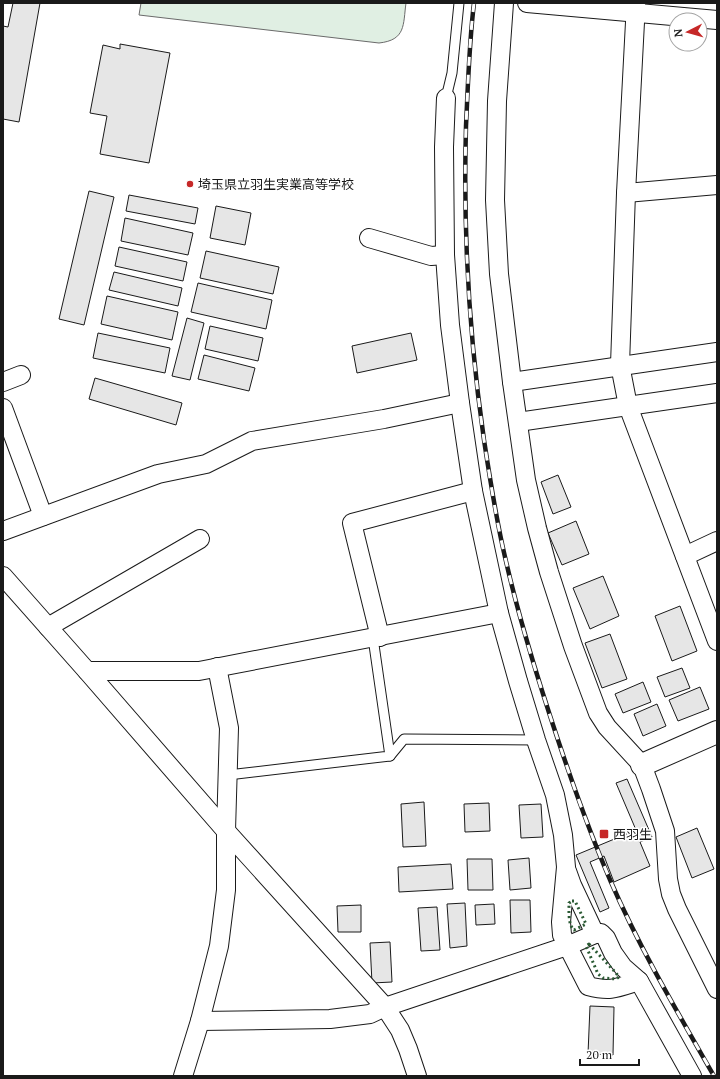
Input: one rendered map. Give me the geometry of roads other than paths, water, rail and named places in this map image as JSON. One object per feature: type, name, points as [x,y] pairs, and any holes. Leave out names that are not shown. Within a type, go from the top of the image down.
[{"type":"street","points":[[504,3],[497,101],[495,200],[499,274],[526,480],[549,572],[573,646],[598,713],[607,727],[642,765],[665,831],[668,878],[671,894],[717,990]]},
{"type":"street","points":[[528,3],[636,8],[717,20]]},
{"type":"street","points":[[636,8],[626,193],[620,365],[628,406],[717,641]]},
{"type":"street","points":[[446,98],[444,147],[445,255],[450,325],[460,404],[473,492],[499,613],[536,740],[555,795],[563,835],[566,867],[561,922],[562,935],[588,986],[603,990],[615,989],[639,981]]},
{"type":"street","points":[[626,193],[717,185]]},
{"type":"street","points":[[369,238],[432,256],[445,255]]},
{"type":"street","points":[[512,382],[717,352]]},
{"type":"street","points":[[3,382],[21,375]]},
{"type":"street","points":[[518,422],[717,393]]},
{"type":"street","points":[[3,531],[158,474],[206,464],[252,441],[384,419],[460,404]]},
{"type":"street","points":[[3,408],[43,516]]},
{"type":"street","points":[[376,638],[352,523],[473,492]]},
{"type":"street","points":[[48,627],[200,539]]},
{"type":"street","points":[[685,556],[717,541]]},
{"type":"street","points":[[3,576],[226,830],[385,1007],[400,1030],[417,1076]]},
{"type":"street","points":[[87,671],[198,671],[376,638],[499,613]]},
{"type":"street","points":[[183,1076],[200,1021],[219,946],[226,890],[229,728],[217,667]]},
{"type":"street","points":[[642,765],[717,732]]},
{"type":"street","points":[[566,867],[572,885],[595,934]]},
{"type":"street","points":[[200,1021],[330,1019],[370,1014],[385,1007],[567,946],[595,934],[601,933],[606,938],[613,953],[623,967],[639,981],[692,1076]]},
{"type":"lane","points":[[446,98],[452,73],[459,3]]},
{"type":"lane","points":[[376,638],[390,756]]},
{"type":"lane","points":[[228,775],[390,756],[404,740],[536,740]]},
{"type":"railway","points":[[474,3],[470,49],[465,166],[468,284],[474,362],[484,440],[496,514],[510,580],[536,672],[570,776],[611,882],[634,932],[714,1076]]},
{"type":"place","name":"埼玉県立羽生実業高等学校","points":[[190,184]]},
{"type":"place","name":"西羽生","points":[[604,834]]}]
